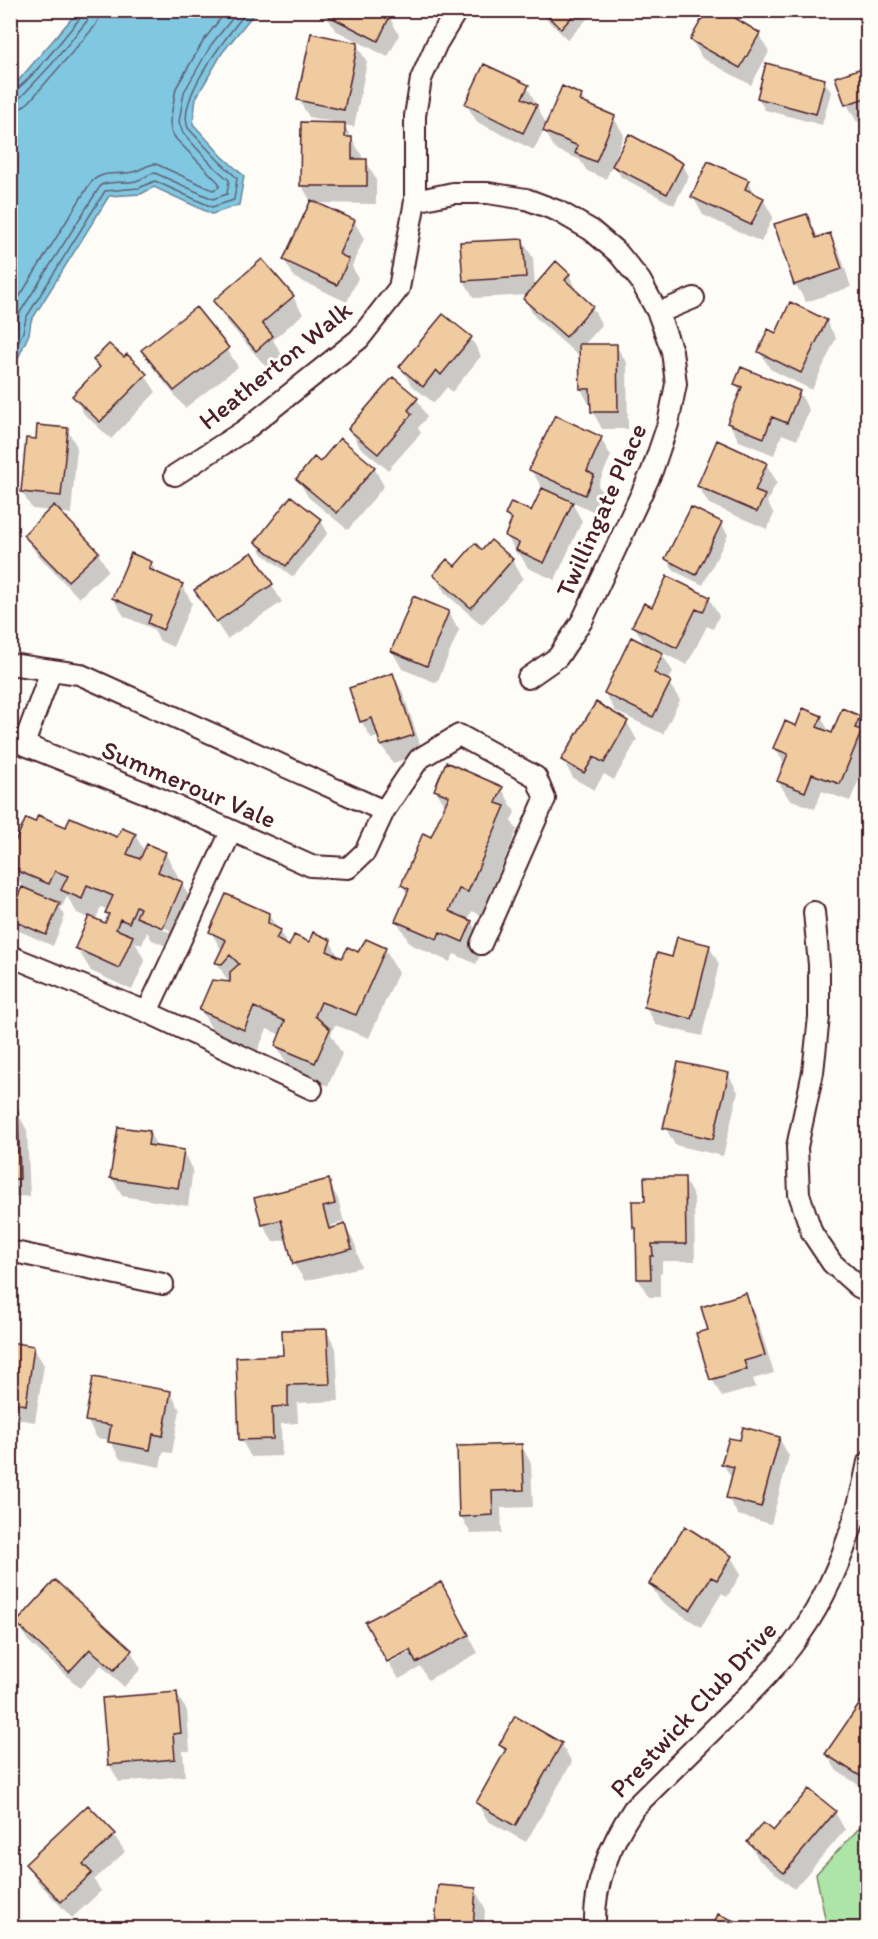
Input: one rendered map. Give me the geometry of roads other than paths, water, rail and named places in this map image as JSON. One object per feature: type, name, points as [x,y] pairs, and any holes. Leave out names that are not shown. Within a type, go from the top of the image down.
[{"type":"street","name":"Heatherton Walk","points":[[175,475],[245,430],[359,339],[399,288],[415,201],[415,116],[421,79],[437,44],[457,10]]},
{"type":"street","name":"Twillingate Place","points":[[415,201],[453,194],[488,193],[526,199],[558,211],[591,230],[618,253],[640,280],[658,313],[672,351],[676,384],[668,424],[652,471],[582,621],[558,657],[528,678]]},
{"type":"street","points":[[658,313],[694,298]]},
{"type":"street","points":[[10,664],[79,674],[384,812],[419,759],[459,735],[536,777],[545,799],[481,944]]},
{"type":"street","points":[[17,741],[51,671]]},
{"type":"street","name":"Summerour Vale","points":[[17,741],[156,797],[311,866],[348,868],[365,852],[384,812]]},
{"type":"street","points":[[147,1012],[231,832]]},
{"type":"street","points":[[814,912],[819,966],[819,1017],[813,1072],[797,1147],[799,1194],[812,1233],[832,1263],[867,1292]]},
{"type":"street","points":[[10,956],[147,1012],[312,1089]]},
{"type":"street","points":[[10,1251],[164,1284]]},
{"type":"street","name":"Prestwick Club Drive","points":[[595,1929],[594,1912],[605,1860],[634,1808],[769,1674],[800,1635],[825,1592],[846,1547],[861,1500],[867,1462]]},
{"type":"water","points":[[79,10],[256,11],[222,53],[196,98],[193,124],[244,176],[239,205],[212,214],[154,187],[141,194],[109,196],[31,321],[29,334],[14,367],[10,366],[11,89]]}]
